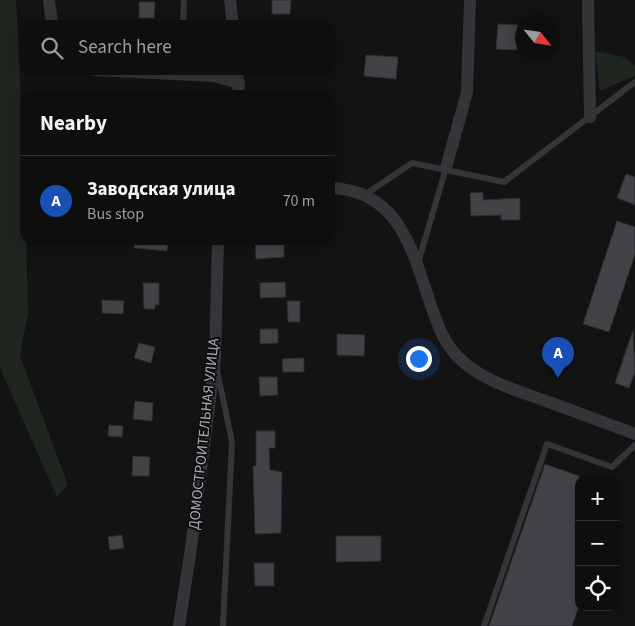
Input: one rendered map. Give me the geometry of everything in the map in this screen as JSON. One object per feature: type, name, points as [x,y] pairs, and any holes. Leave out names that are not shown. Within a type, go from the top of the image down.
[{"type":"street","points":[[49,0],[51,20]]},
{"type":"street","points":[[230,0],[232,20]]},
{"type":"street","points":[[446,168],[467,92],[470,0]]},
{"type":"street","points":[[588,0],[590,117]]},
{"type":"street","points":[[215,75],[239,89]]},
{"type":"street","points":[[238,75],[239,89]]},
{"type":"street","points":[[335,188],[354,190],[366,194],[380,203],[400,226],[417,265],[443,339],[458,358],[478,373],[507,387],[635,434]]},
{"type":"street","name":"ДОМОСТРОИТЕЛЬНАЯ УЛИЦА","points":[[179,626],[192,548],[215,359],[218,245]]},
{"type":"lane","points":[[183,20],[184,0]]},
{"type":"lane","points":[[366,194],[412,163],[446,168],[504,182],[635,82]]},
{"type":"lane","points":[[417,265],[446,168]]},
{"type":"lane","points":[[215,359],[232,442],[223,626]]},
{"type":"lane","points":[[484,626],[547,444],[612,467],[635,445]]},
{"type":"shaded area","points":[[0,0],[16,0],[20,90],[20,245],[26,245],[28,313],[20,356],[68,485],[57,497],[0,368]]},
{"type":"shaded area","points":[[595,51],[624,57],[635,65],[635,76],[600,91]]},
{"type":"building","points":[[272,0],[291,0],[290,14],[272,14]]},
{"type":"building","points":[[139,2],[155,2],[154,18],[139,18]]},
{"type":"building","points":[[498,24],[515,25],[515,50],[496,49]]},
{"type":"building","points":[[366,55],[398,57],[396,79],[364,76]]},
{"type":"building","points":[[626,174],[635,177],[635,205],[617,198]]},
{"type":"building","points":[[483,192],[483,200],[520,198],[520,220],[501,220],[501,215],[471,216],[470,193]]},
{"type":"building","points":[[617,221],[635,227],[635,254],[609,332],[583,324]]},
{"type":"building","points":[[134,245],[168,245],[167,251],[134,248]]},
{"type":"building","points":[[255,245],[284,245],[284,257],[256,259]]},
{"type":"building","points":[[285,282],[286,297],[260,298],[260,283]]},
{"type":"building","points":[[143,283],[159,283],[159,305],[155,305],[155,309],[144,309]]},
{"type":"building","points":[[102,300],[124,301],[123,314],[102,313]]},
{"type":"building","points":[[287,301],[300,301],[300,322],[288,322]]},
{"type":"building","points":[[260,329],[278,329],[278,343],[260,344]]},
{"type":"building","points":[[633,330],[635,372],[629,388],[615,383]]},
{"type":"building","points":[[337,334],[365,335],[364,356],[337,355]]},
{"type":"building","points":[[139,343],[155,347],[151,363],[134,358]]},
{"type":"building","points":[[304,358],[304,372],[283,372],[282,359]]},
{"type":"building","points":[[259,377],[277,377],[278,395],[260,396]]},
{"type":"building","points":[[135,401],[153,403],[152,421],[133,419]]},
{"type":"building","points":[[109,425],[123,426],[122,437],[108,436]]},
{"type":"building","points":[[256,431],[275,431],[275,448],[269,448],[270,470],[282,472],[281,533],[255,534],[253,466],[256,466]]},
{"type":"building","points":[[133,456],[150,457],[149,476],[132,476]]},
{"type":"building","points":[[545,464],[579,476],[575,476],[575,611],[577,611],[572,626],[489,626]]},
{"type":"building","points":[[122,535],[124,548],[110,550],[108,537]]},
{"type":"building","points":[[336,536],[381,536],[381,561],[336,562]]},
{"type":"building","points":[[254,563],[274,563],[274,586],[255,586]]},
{"type":"place","name":"Заводская улица","points":[[558,378]]}]
